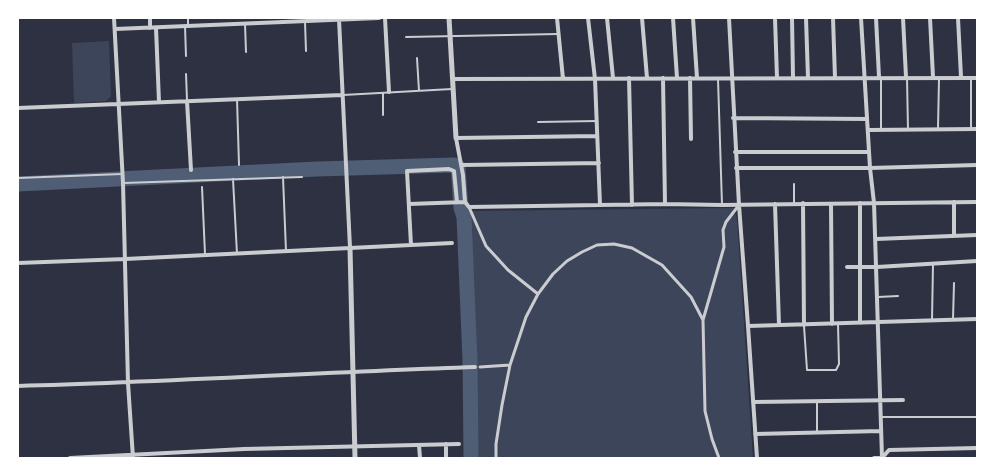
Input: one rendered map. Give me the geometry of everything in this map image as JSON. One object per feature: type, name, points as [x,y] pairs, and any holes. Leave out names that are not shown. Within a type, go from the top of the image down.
[{"type":"street","points":[[114,18],[123,178],[128,383],[133,456]]},
{"type":"street","points":[[150,18],[150,28]]},
{"type":"street","points":[[115,29],[379,18]]},
{"type":"street","points":[[385,18],[389,92]]},
{"type":"street","points":[[450,18],[456,138],[462,165],[465,202],[469,207],[486,246],[508,270],[538,294]]},
{"type":"street","points":[[557,18],[563,79]]},
{"type":"street","points":[[588,18],[595,79],[600,206]]},
{"type":"street","points":[[607,18],[613,78]]},
{"type":"street","points":[[642,18],[647,78]]},
{"type":"street","points":[[673,18],[677,78]]},
{"type":"street","points":[[693,18],[697,78]]},
{"type":"street","points":[[728,18],[738,205],[757,458]]},
{"type":"street","points":[[776,18],[777,78]]},
{"type":"street","points":[[792,18],[793,78]]},
{"type":"street","points":[[806,18],[808,78]]},
{"type":"street","points":[[833,18],[835,78]]},
{"type":"street","points":[[861,18],[870,168],[876,238],[882,458]]},
{"type":"street","points":[[876,18],[880,77]]},
{"type":"street","points":[[903,18],[906,77]]},
{"type":"street","points":[[930,18],[932,77]]},
{"type":"street","points":[[958,18],[961,77]]},
{"type":"street","points":[[339,19],[350,248],[355,458]]},
{"type":"street","points":[[156,28],[159,102]]},
{"type":"street","points":[[629,78],[632,205]]},
{"type":"street","points":[[663,78],[665,204]]},
{"type":"street","points":[[690,78],[691,139]]},
{"type":"street","points":[[453,79],[977,78]]},
{"type":"street","points":[[18,108],[342,95]]},
{"type":"street","points":[[187,101],[191,170]]},
{"type":"street","points":[[733,118],[867,119]]},
{"type":"street","points":[[868,130],[977,129]]},
{"type":"street","points":[[456,138],[597,136]]},
{"type":"street","points":[[735,152],[869,152]]},
{"type":"street","points":[[462,165],[598,164]]},
{"type":"street","points":[[736,168],[870,168],[977,165]]},
{"type":"street","points":[[411,245],[407,171],[449,169],[454,171],[457,202]]},
{"type":"street","points":[[409,204],[465,202]]},
{"type":"street","points":[[954,202],[954,235]]},
{"type":"street","points":[[469,207],[977,202]]},
{"type":"street","points":[[775,204],[779,326]]},
{"type":"street","points":[[803,204],[804,325]]},
{"type":"street","points":[[831,204],[832,324]]},
{"type":"street","points":[[860,204],[860,323]]},
{"type":"street","points":[[719,458],[712,439],[705,411],[703,320],[724,247],[723,230],[726,222],[738,205]]},
{"type":"street","points":[[876,238],[977,235]]},
{"type":"street","points":[[18,263],[452,243]]},
{"type":"street","points":[[496,458],[496,444],[510,365],[526,317],[538,294],[553,274],[567,261],[597,245],[614,244],[632,248],[662,265],[691,297],[703,320]]},
{"type":"street","points":[[847,267],[877,267],[977,261]]},
{"type":"street","points":[[748,326],[977,319]]},
{"type":"street","points":[[18,386],[128,383],[354,371],[510,365]]},
{"type":"street","points":[[753,402],[880,399],[903,400]]},
{"type":"street","points":[[755,434],[881,431]]},
{"type":"street","points":[[419,444],[420,458]]},
{"type":"street","points":[[446,444],[446,458]]},
{"type":"street","points":[[70,458],[354,446],[459,444]]},
{"type":"street","points":[[874,458],[882,458],[889,450],[977,448]]},
{"type":"lane","points":[[186,56],[186,26],[188,18]]},
{"type":"lane","points":[[305,22],[306,51]]},
{"type":"lane","points":[[245,24],[246,52]]},
{"type":"lane","points":[[406,37],[558,34]]},
{"type":"lane","points":[[417,58],[419,91]]},
{"type":"lane","points":[[186,74],[187,101]]},
{"type":"lane","points":[[880,77],[882,130]]},
{"type":"lane","points":[[906,77],[908,130]]},
{"type":"lane","points":[[938,129],[939,77]]},
{"type":"lane","points":[[718,78],[722,205]]},
{"type":"lane","points":[[971,78],[971,129]]},
{"type":"lane","points":[[342,95],[453,89]]},
{"type":"lane","points":[[383,93],[383,115]]},
{"type":"lane","points":[[236,99],[239,165]]},
{"type":"lane","points":[[538,122],[597,122]]},
{"type":"lane","points":[[283,177],[286,251]]},
{"type":"lane","points":[[18,178],[233,179],[302,177]]},
{"type":"lane","points":[[233,179],[237,254]]},
{"type":"lane","points":[[794,184],[794,204]]},
{"type":"lane","points":[[202,187],[205,255]]},
{"type":"lane","points":[[932,263],[932,321]]},
{"type":"lane","points":[[953,320],[954,282]]},
{"type":"lane","points":[[878,296],[898,296]]},
{"type":"lane","points":[[804,325],[807,370],[836,370],[839,364],[838,324]]},
{"type":"lane","points":[[816,401],[818,432]]},
{"type":"lane","points":[[881,417],[977,417]]},
{"type":"shaded area","points":[[109,41],[111,96],[106,101],[74,103],[72,43]]},
{"type":"shaded area","points":[[733,208],[737,218],[753,458],[473,458],[466,211]]},
{"type":"waterway","points":[[18,184],[317,169],[454,165],[458,167],[461,208],[464,217],[470,361],[471,458]]}]
